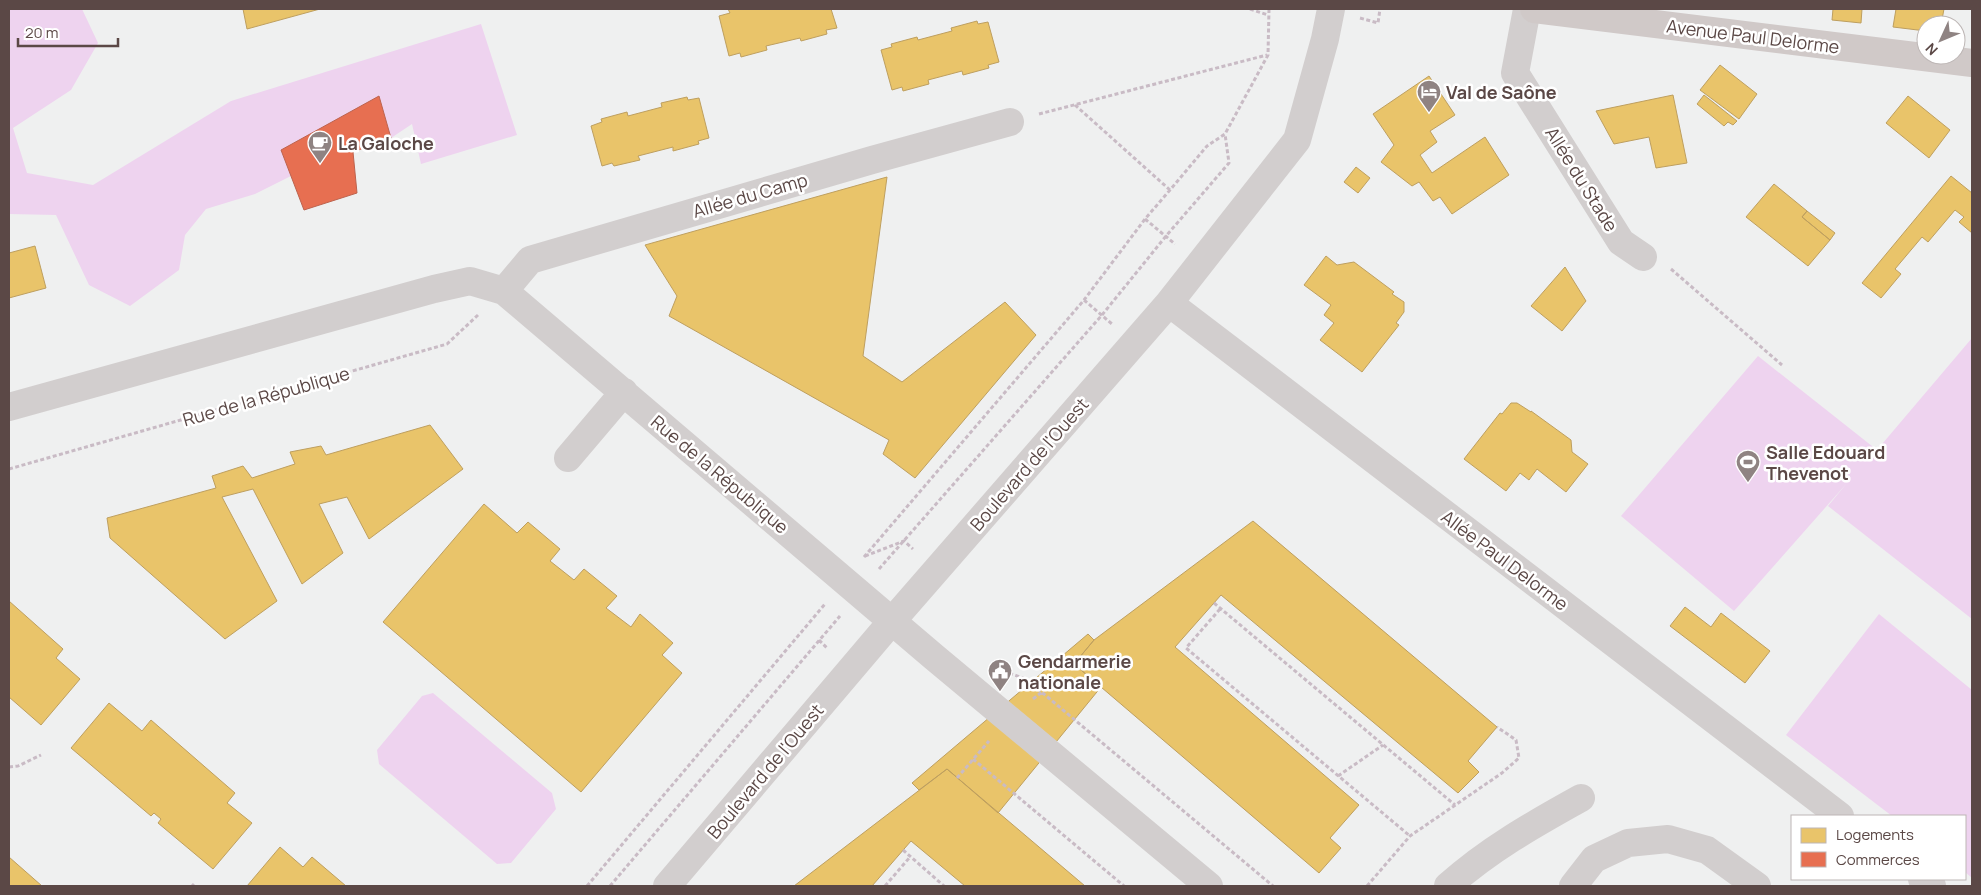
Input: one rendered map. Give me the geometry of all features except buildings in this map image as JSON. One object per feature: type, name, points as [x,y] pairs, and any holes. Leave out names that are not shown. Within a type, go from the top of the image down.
[{"type":"main road","name":"Avenue Paul Delorme","points":[[1534,9],[1972,63]]},
{"type":"street","name":"Boulevard de l'Ouest","points":[[667,886],[892,621],[1169,303],[1297,140],[1325,39],[1331,9]]},
{"type":"street","name":"Allée du Stade","points":[[1527,9],[1515,73],[1621,242],[1644,257]]},
{"type":"street","name":"Allée du Camp","points":[[504,291],[530,260],[872,160],[1010,122]]},
{"type":"street","name":"Rue de la République","points":[[9,408],[452,285],[470,281],[504,291],[934,657],[1209,886]]},
{"type":"street","name":"Allée Paul Delorme","points":[[1169,303],[1839,815]]},
{"type":"street","points":[[568,458],[624,392]]},
{"type":"street","points":[[1448,886],[1470,866],[1525,828],[1581,798]]},
{"type":"street","points":[[1573,886],[1594,859],[1628,843],[1668,839],[1707,850],[1757,886]]},
{"type":"path","points":[[1250,9],[1268,15]]},
{"type":"path","points":[[610,886],[852,586],[864,557],[1084,300],[1145,219],[1208,146],[1224,134],[1268,55],[1269,9]]},
{"type":"path","points":[[1378,23],[1380,9]]},
{"type":"path","points":[[1010,122],[1268,55]]},
{"type":"path","points":[[1074,105],[1170,190]]},
{"type":"path","points":[[587,886],[852,586],[904,541],[1102,315],[1229,162],[1224,134]]},
{"type":"path","points":[[1644,257],[1666,265],[1782,365]]},
{"type":"path","name":"Rue de la République","points":[[9,469],[447,344],[504,291]]},
{"type":"path","points":[[864,557],[904,541]]},
{"type":"path","points":[[904,541],[938,568]]},
{"type":"path","points":[[857,550],[864,557]]},
{"type":"path","points":[[1214,603],[1455,805]]},
{"type":"path","points":[[1220,609],[1186,648],[1410,836]]},
{"type":"path","points":[[998,667],[1006,673],[1026,679],[1273,886]]},
{"type":"path","points":[[1366,886],[1410,836],[1502,773],[1519,758],[1516,740],[1497,727]]},
{"type":"path","points":[[1338,776],[1383,745]]},
{"type":"path","points":[[9,767],[18,766],[41,755]]},
{"type":"path","points":[[973,759],[1124,886]]},
{"type":"path","points":[[903,850],[944,886]]},
{"type":"path","points":[[885,886],[910,857]]},
{"type":"shaded area","points":[[9,9],[82,9],[98,43],[71,90],[13,128],[27,173],[93,185],[231,101],[481,24],[517,135],[421,164],[412,124],[391,138],[379,97],[282,150],[291,176],[255,194],[206,209],[185,235],[179,270],[130,306],[89,285],[56,215],[9,214]]},
{"type":"shaded area","name":"Salle Edouard Thevenot","points":[[1972,338],[1972,619],[1828,506],[1847,483],[1734,611],[1621,516],[1758,356],[1877,450]]},
{"type":"shaded area","points":[[1879,614],[1972,690],[1972,878],[1966,873],[1966,815],[1891,815],[1786,735]]},
{"type":"shaded area","points":[[433,693],[552,793],[556,809],[511,863],[497,864],[379,764],[377,750],[422,696]]},
{"type":"place","name":"Val de Saône","points":[[1429,113]]},
{"type":"place","name":"La Galoche","points":[[320,164]]},
{"type":"place","name":"Salle Edouard Thevenot","points":[[1748,483]]},
{"type":"place","name":"Gendarmerie nationale","points":[[1000,692]]}]
